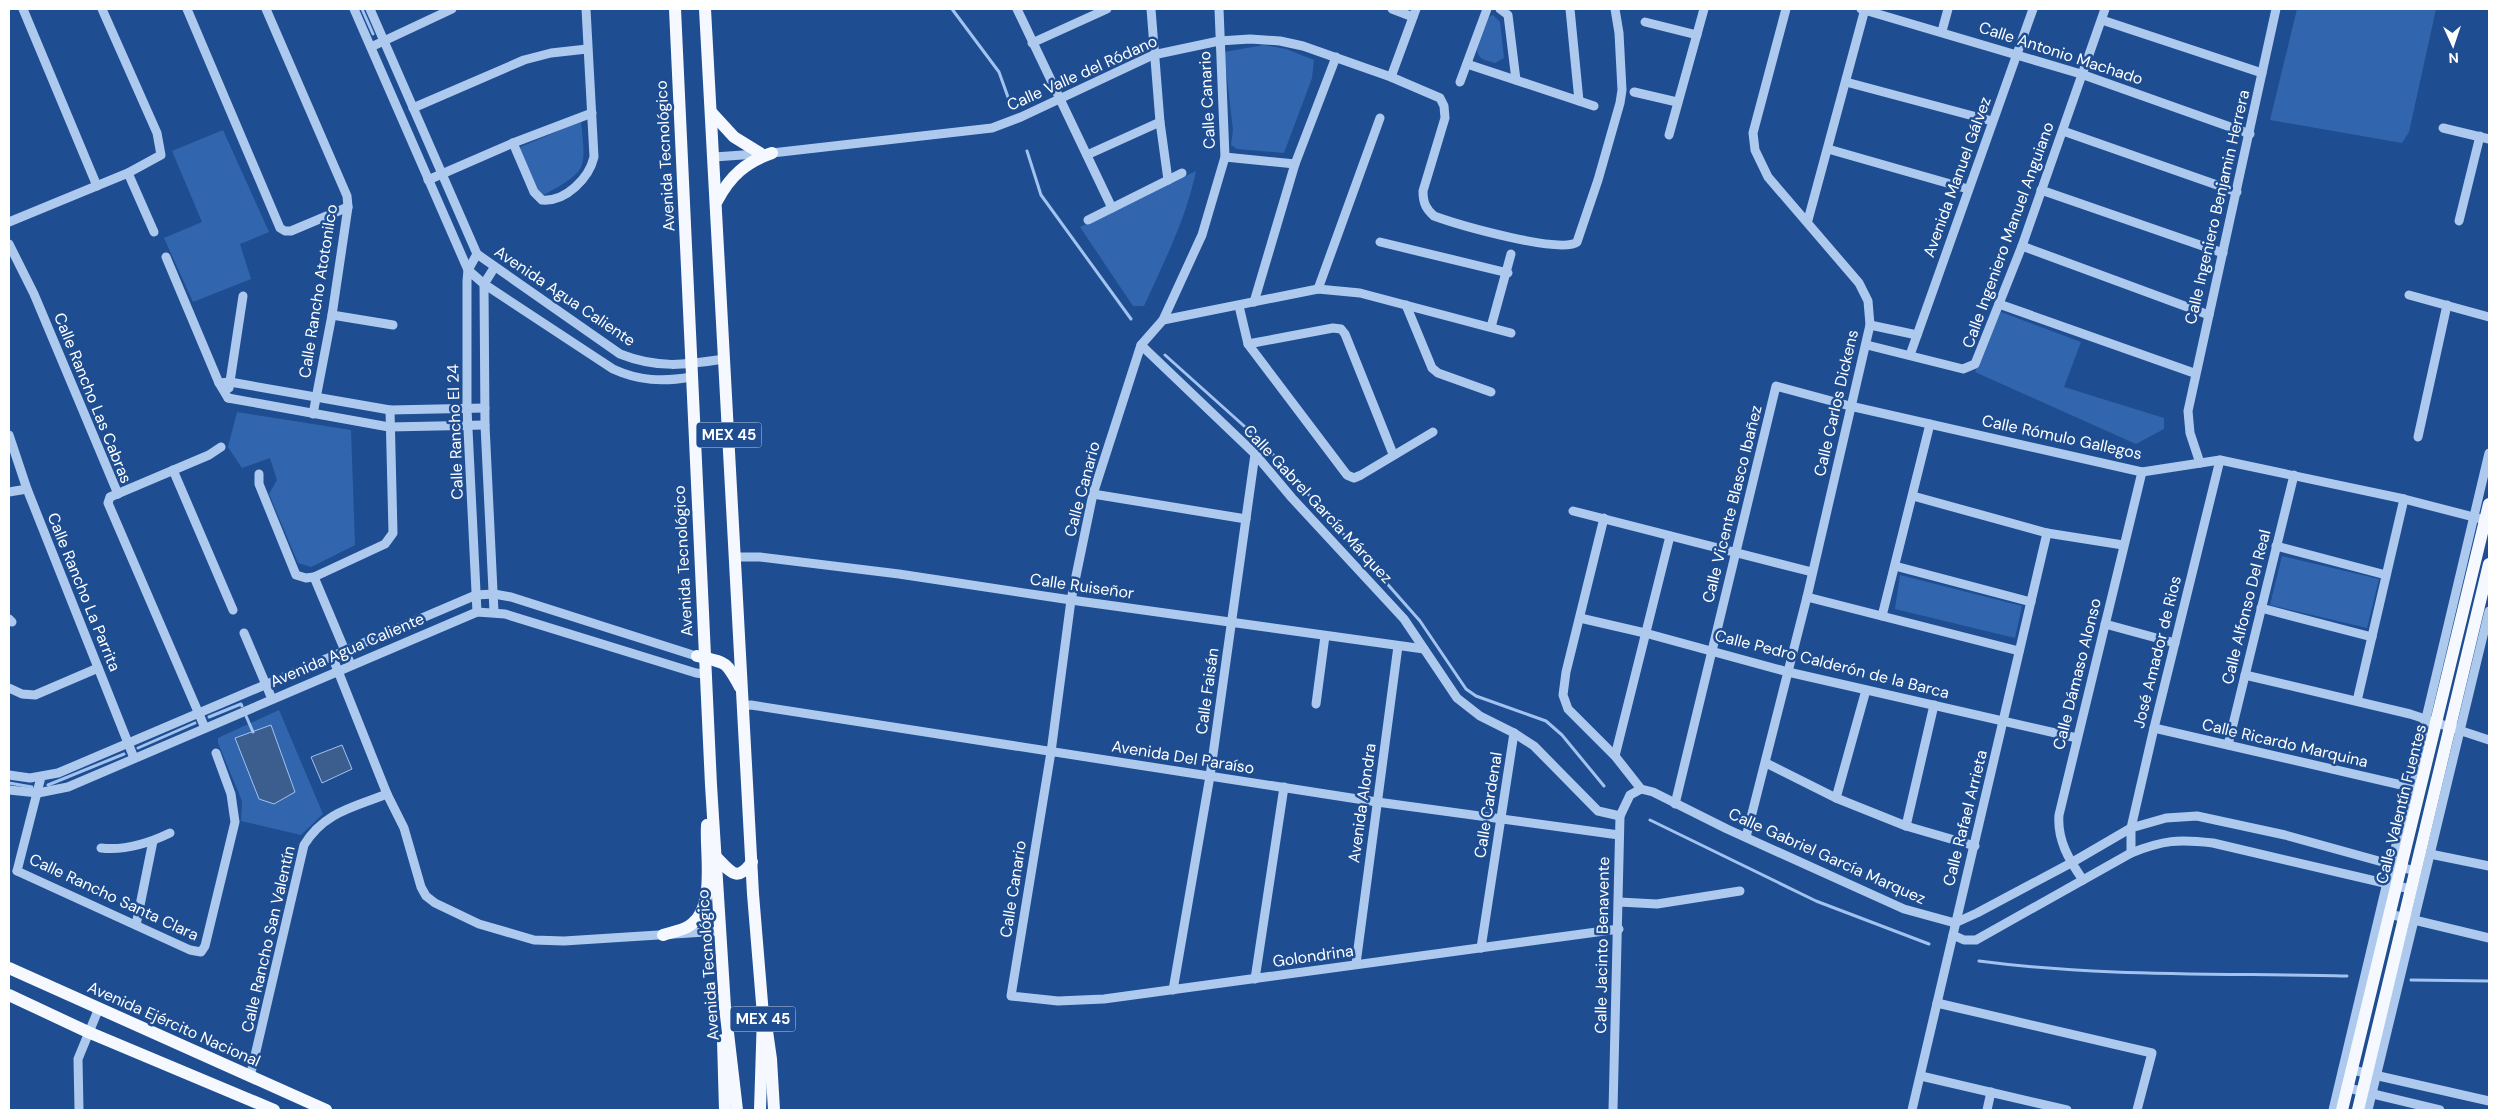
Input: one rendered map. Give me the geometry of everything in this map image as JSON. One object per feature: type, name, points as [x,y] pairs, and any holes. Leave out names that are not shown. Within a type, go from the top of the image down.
[{"type":"main road","name":"Avenida Tecnológico","points":[[675,9],[691,371],[700,657],[704,674],[725,1007],[737,1110]]},
{"type":"main road","name":"MEX 45","points":[[705,9],[752,862],[763,1015],[760,1110]]},
{"type":"main road","points":[[711,112],[734,136],[766,153]]},
{"type":"main road","points":[[717,201],[732,178],[744,165],[766,153]]},
{"type":"main road","name":"Calle Valentín Fuentes","points":[[2342,1110],[2343,1086],[2371,967],[2386,913],[2398,886],[2415,871],[2483,519],[2489,504]]},
{"type":"main road","name":"Calle Valentín Fuentes","points":[[2358,1110],[2367,1092],[2372,1074],[2409,919],[2398,886],[2397,865],[2443,725],[2489,564]]},
{"type":"main road","points":[[700,657],[725,663],[731,669],[743,700]]},
{"type":"main road","points":[[663,935],[689,926],[696,920],[703,909],[707,882],[706,836],[711,785]]},
{"type":"main road","points":[[717,858],[729,871],[738,874],[743,873],[752,862]]},
{"type":"main road","name":"Avenida Ejército Nacional","points":[[9,968],[326,1110]]},
{"type":"main road","points":[[9,995],[88,1032],[274,1110]]},
{"type":"main road","points":[[725,1007],[723,1050],[725,1110]]},
{"type":"main road","points":[[763,1015],[770,1043],[774,1110]]},
{"type":"street","points":[[22,9],[97,186]]},
{"type":"street","points":[[10,224],[128,173],[158,158],[161,151],[157,133],[102,9]]},
{"type":"street","points":[[187,9],[277,224],[282,230],[291,231],[348,207]]},
{"type":"street","name":"Calle Rancho Atotonilco","points":[[266,9],[345,187],[348,207],[332,316],[313,414]]},
{"type":"street","name":"Avenida Agua Caliente","points":[[354,9],[468,270],[484,284],[613,369],[628,375],[666,381],[724,359]]},
{"type":"street","name":"Avenida Agua Caliente","points":[[370,9],[477,254],[494,268],[620,354],[691,371]]},
{"type":"street","points":[[371,47],[452,9]]},
{"type":"street","points":[[513,143],[538,198],[546,200],[558,197],[586,177],[592,167],[594,157],[586,9]]},
{"type":"street","points":[[1017,9],[1112,208]]},
{"type":"street","points":[[1032,43],[1107,9]]},
{"type":"street","points":[[1151,9],[1153,54],[1168,180]]},
{"type":"street","name":"Calle Canario","points":[[1011,996],[1051,752],[1071,600],[1092,494],[1140,345],[1163,320],[1202,235],[1225,157],[1219,9]]},
{"type":"street","points":[[1391,77],[1415,13],[1392,9]]},
{"type":"street","points":[[1460,82],[1488,9]]},
{"type":"street","points":[[1500,9],[1508,15],[1516,80]]},
{"type":"street","points":[[1570,9],[1579,100]]},
{"type":"street","name":"Calle Valle del Ródano","points":[[714,157],[992,128],[1021,117],[1153,54],[1219,41],[1250,39],[1280,41],[1336,56],[1426,90],[1440,98],[1446,112],[1423,191],[1423,201],[1427,210],[1434,216],[1456,224],[1546,245],[1564,246],[1577,242],[1598,180],[1620,103],[1619,33],[1615,9]]},
{"type":"street","points":[[1669,135],[1704,9]]},
{"type":"street","name":"Calle Carlos Dickens","points":[[1746,837],[1807,597],[1850,406],[1867,345],[1870,325],[1868,300],[1859,282],[1808,220],[1768,177],[1760,164],[1753,142],[1753,133],[1786,9]]},
{"type":"street","points":[[1808,220],[1864,9]]},
{"type":"street","name":"Calle Antonio Machado","points":[[1864,9],[2018,53],[2250,134]]},
{"type":"street","points":[[1942,31],[1948,9]]},
{"type":"street","name":"Avenida Manuel Gálvez","points":[[1910,355],[2034,9]]},
{"type":"street","name":"Calle Ingeniero Manuel Anguiano","points":[[1867,345],[1962,369],[1971,368],[1977,362],[2022,246],[2106,9]]},
{"type":"street","name":"Calle Ingeniero Benjamin Herrera","points":[[2200,463],[2190,433],[2188,411],[2194,373],[2237,192],[2276,9]]},
{"type":"street","points":[[2102,20],[2262,73]]},
{"type":"street","points":[[1645,22],[1697,35]]},
{"type":"street","points":[[413,108],[524,60],[551,53],[588,49]]},
{"type":"street","points":[[1254,302],[1295,164],[1336,56]]},
{"type":"street","points":[[1467,64],[1594,106]]},
{"type":"street","points":[[1846,82],[1992,122]]},
{"type":"street","points":[[1634,92],[1677,102]]},
{"type":"street","points":[[428,180],[513,143],[592,113]]},
{"type":"street","points":[[1318,289],[1380,118]]},
{"type":"street","points":[[1086,154],[1160,122]]},
{"type":"street","points":[[2443,128],[2489,139]]},
{"type":"street","points":[[2063,131],[2237,192]]},
{"type":"street","points":[[2459,221],[2480,136]]},
{"type":"street","points":[[1828,149],[1968,189]]},
{"type":"street","points":[[1225,157],[1295,164]]},
{"type":"street","points":[[128,173],[154,232]]},
{"type":"street","points":[[1088,220],[1182,173]]},
{"type":"street","points":[[2041,190],[2223,252]]},
{"type":"street","points":[[1380,242],[1508,273]]},
{"type":"street","name":"Calle Rancho Las Cabras","points":[[9,244],[34,294],[118,494],[110,497],[110,508],[205,728]]},
{"type":"street","points":[[2022,246],[2209,315]]},
{"type":"street","name":"Calle Rancho El 24","points":[[477,254],[468,270],[467,409],[477,612]]},
{"type":"street","points":[[1491,328],[1508,273],[1511,254]]},
{"type":"street","points":[[166,257],[219,383],[228,398],[389,426],[485,425]]},
{"type":"street","points":[[484,284],[494,268]]},
{"type":"street","name":"Calle Rancho El 24","points":[[484,284],[485,425],[494,612]]},
{"type":"street","points":[[1163,320],[1318,289],[1345,290],[1511,332]]},
{"type":"street","points":[[228,398],[243,296]]},
{"type":"street","points":[[2409,296],[2489,317]]},
{"type":"street","points":[[2000,304],[2194,373]]},
{"type":"street","points":[[1406,305],[1432,368],[1438,373],[1491,392]]},
{"type":"street","points":[[2418,437],[2447,305]]},
{"type":"street","points":[[1239,306],[1248,344],[1347,475],[1354,478],[1433,432]]},
{"type":"street","points":[[332,316],[393,325]]},
{"type":"street","points":[[1870,325],[1917,335]]},
{"type":"street","points":[[1248,344],[1333,328],[1341,329],[1345,334],[1393,454]]},
{"type":"street","name":"Calle Gabrel García Márquez","points":[[1140,345],[1255,454],[1292,498],[1404,618],[1457,698]]},
{"type":"street","points":[[219,383],[230,382],[390,410],[485,408]]},
{"type":"street","name":"Calle Rómulo Gallegos","points":[[1776,386],[1850,406],[2142,472],[2220,460],[2404,499],[2483,519]]},
{"type":"street","name":"Calle Vicente Blasco Ibañez","points":[[1675,804],[1776,386]]},
{"type":"street","points":[[259,474],[259,484],[294,573],[301,577],[314,577],[385,544],[393,533],[390,410]]},
{"type":"street","points":[[1882,616],[1930,424]]},
{"type":"street","name":"Calle Rancho La Parrita","points":[[9,435],[27,489],[134,758]]},
{"type":"street","points":[[118,494],[209,455],[221,447]]},
{"type":"street","points":[[2483,519],[2489,453]]},
{"type":"street","name":"Calle Faisán","points":[[1173,990],[1210,776],[1255,454]]},
{"type":"street","name":"José Amador de Rios","points":[[2131,853],[2131,828],[2220,460]]},
{"type":"street","points":[[173,470],[233,610]]},
{"type":"street","name":"Calle Dámaso Alonso","points":[[2082,880],[2071,863],[2060,839],[2058,825],[2076,738],[2142,472]]},
{"type":"street","name":"Calle Alfonso Del Real","points":[[2228,745],[2294,475]]},
{"type":"street","points":[[9,492],[27,489]]},
{"type":"street","points":[[1092,494],[1246,519]]},
{"type":"street","points":[[1913,496],[2047,532],[2123,545]]},
{"type":"street","points":[[2357,701],[2404,499]]},
{"type":"street","points":[[1573,511],[1812,572]]},
{"type":"street","points":[[1580,618],[1604,518]]},
{"type":"street","name":"Calle Rafael Arrieta","points":[[1912,1110],[2047,532]]},
{"type":"street","points":[[1615,756],[1670,536]]},
{"type":"street","points":[[2276,546],[2386,575]]},
{"type":"street","name":"Calle Ruiseñor","points":[[735,557],[760,557],[890,572],[1071,600],[1424,649]]},
{"type":"street","points":[[1895,566],[2031,602]]},
{"type":"street","points":[[314,577],[351,665]]},
{"type":"street","name":"Avenida Agua Caliente","points":[[9,774],[19,778],[41,777],[58,773],[476,595],[494,594],[700,657]]},
{"type":"street","points":[[1807,597],[2019,651]]},
{"type":"street","points":[[2261,608],[2372,637]]},
{"type":"street","points":[[2397,865],[2410,787],[2443,725],[2489,611]]},
{"type":"street","name":"Avenida Agua Caliente","points":[[9,790],[38,793],[68,787],[477,612],[494,612],[704,674]]},
{"type":"street","name":"Calle Pedro Calderón de la Barca","points":[[1580,618],[1645,633],[1788,672],[2076,738]]},
{"type":"street","name":"Calle Gabriel García Marquez","points":[[1580,618],[1563,690],[1564,702],[1568,709],[1615,756],[1641,788],[1904,909],[1955,922]]},
{"type":"street","points":[[588,640],[593,624]]},
{"type":"street","points":[[2105,624],[2175,642]]},
{"type":"street","points":[[244,633],[272,699]]},
{"type":"street","points":[[1316,704],[1325,636]]},
{"type":"street","name":"Avenida Alondra","points":[[1356,964],[1398,646]]},
{"type":"street","points":[[332,656],[387,794],[404,828],[421,886],[426,896],[456,914],[515,936],[534,940],[564,941],[721,931]]},
{"type":"street","points":[[9,688],[22,694],[36,695],[98,668]]},
{"type":"street","points":[[2245,675],[2357,701],[2489,740]]},
{"type":"street","points":[[1836,798],[1866,690]]},
{"type":"street","name":"Calle Cardenal","points":[[1457,698],[1480,716],[1514,733],[1481,948]]},
{"type":"street","name":"Avenida Del Paraíso","points":[[743,700],[750,705],[1051,752],[1378,802],[1619,835]]},
{"type":"street","points":[[1906,826],[1934,705]]},
{"type":"street","points":[[2409,919],[2430,854],[2443,725]]},
{"type":"street","name":"Calle Ricardo Marquina","points":[[2154,728],[2410,787]]},
{"type":"street","points":[[1514,733],[1534,746],[1598,811],[1620,816]]},
{"type":"street","name":"Calle Rancho Santa Clara","points":[[41,777],[38,793],[13,873],[190,950],[203,950],[235,822],[231,794],[216,753]]},
{"type":"street","points":[[1766,763],[1836,798],[1906,826],[1975,846]]},
{"type":"street","points":[[1254,979],[1284,787]]},
{"type":"street","name":"Calle Jacinto Benavente","points":[[1613,1110],[1619,929],[1620,816],[1630,795],[1641,788]]},
{"type":"street","name":"Calle Rancho San Valentín","points":[[250,1077],[304,845],[314,829],[330,816],[387,794]]},
{"type":"street","points":[[1955,922],[1977,913],[2071,863],[2131,828],[2166,818],[2197,816],[2285,835],[2415,871]]},
{"type":"street","points":[[101,848],[116,850],[153,840],[170,833]]},
{"type":"street","points":[[1953,935],[1964,940],[1976,940],[2131,853],[2167,841],[2182,839],[2213,842],[2398,886]]},
{"type":"street","points":[[136,925],[153,840]]},
{"type":"street","points":[[2430,854],[2489,866]]},
{"type":"street","points":[[1619,902],[1657,904],[1740,891]]},
{"type":"street","points":[[2386,913],[2489,938]]},
{"type":"street","name":"Golondrina","points":[[1011,996],[1058,1002],[1080,1001],[1619,929]]},
{"type":"street","points":[[1937,1003],[2152,1053],[2137,1110]]},
{"type":"street","points":[[79,1110],[78,1059],[99,1008]]},
{"type":"street","points":[[2347,1069],[2489,1101]]},
{"type":"street","points":[[1920,1076],[2067,1110]]},
{"type":"street","points":[[2333,1110],[2343,1086],[2440,1110]]},
{"type":"street","points":[[1987,1110],[1991,1092]]},
{"type":"street","points":[[2367,1092],[2368,1110]]},
{"type":"shaded area","points":[[2297,9],[2436,9],[2409,132],[2402,143],[2270,120]]},
{"type":"shaded area","points":[[1493,15],[1500,22],[1504,58],[1495,63],[1481,58],[1477,50],[1489,17]]},
{"type":"shaded area","points":[[1264,45],[1286,49],[1314,60],[1312,78],[1284,153],[1237,149],[1231,145],[1233,130],[1224,52]]},
{"type":"shaded area","points":[[581,121],[584,150],[581,167],[569,180],[544,195],[536,190],[516,149]]},
{"type":"shaded area","points":[[223,130],[269,232],[240,244],[251,279],[193,302],[164,238],[202,222],[172,151]]},
{"type":"shaded area","points":[[1196,171],[1192,189],[1167,257],[1144,306],[1133,306],[1080,227]]},
{"type":"shaded area","points":[[2001,312],[2081,342],[2064,387],[2164,418],[2164,429],[2136,444],[1975,372]]},
{"type":"shaded area","points":[[237,412],[351,430],[355,545],[311,567],[298,563],[269,494],[277,480],[270,458],[242,468],[228,447]]},
{"type":"shaded area","points":[[2282,556],[2379,579],[2367,628],[2270,605]]},
{"type":"shaded area","points":[[1900,575],[2022,606],[2015,638],[1895,609]]},
{"type":"shaded area","points":[[279,710],[323,814],[301,835],[241,821],[242,801],[218,743],[218,738]]},
{"type":"shaded area","points":[[271,725],[295,792],[274,804],[259,799],[235,738]]},
{"type":"shaded area","points":[[342,745],[352,769],[322,783],[311,757]]},
{"type":"waterway","points":[[362,9],[373,34]]},
{"type":"waterway","points":[[952,9],[999,72],[1009,100]]},
{"type":"waterway","points":[[1027,151],[1041,195],[1131,319]]},
{"type":"waterway","points":[[1165,355],[1263,443],[1420,621],[1466,689],[1476,696],[1546,721],[1562,735],[1604,786]]},
{"type":"waterway","points":[[209,717],[241,704],[242,706]]},
{"type":"waterway","points":[[246,716],[253,732]]},
{"type":"waterway","points":[[138,748],[195,723]]},
{"type":"waterway","points":[[48,785],[124,754]]},
{"type":"waterway","points":[[9,783],[32,787]]},
{"type":"waterway","points":[[1650,820],[1816,901],[1929,944]]},
{"type":"waterway","points":[[1979,961],[2070,970],[2116,972],[2347,976]]},
{"type":"waterway","points":[[2411,980],[2489,981]]}]
